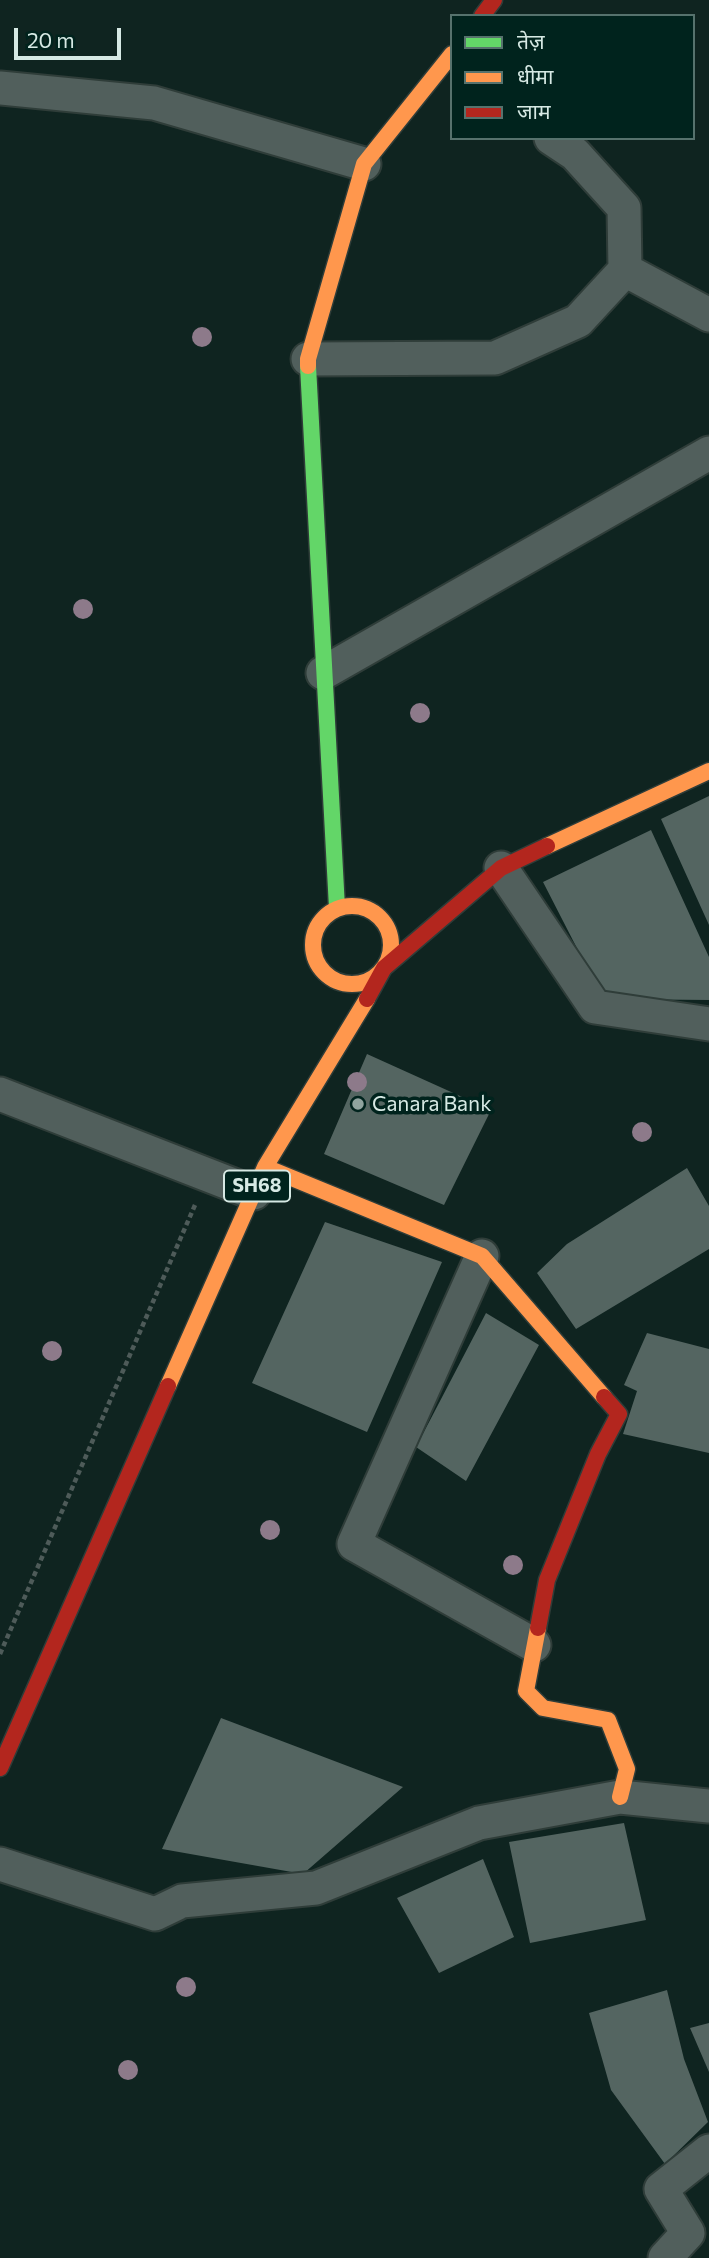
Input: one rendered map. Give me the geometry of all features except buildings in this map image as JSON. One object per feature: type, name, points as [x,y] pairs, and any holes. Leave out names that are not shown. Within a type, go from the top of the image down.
[{"type":"main road","points":[[337,908],[308,359],[364,164],[449,64]]},
{"type":"main road","name":"SH68","points":[[0,1768],[259,1180],[384,968],[501,868],[709,771]]},
{"type":"main road","points":[[362,906],[374,911],[389,931],[392,944],[390,957],[376,977],[364,983],[350,985],[337,982],[326,975],[317,964],[313,939],[317,926],[326,915],[337,908],[362,906]]},
{"type":"main road","points":[[259,1180],[482,1256],[619,1415],[598,1454],[547,1580],[526,1691],[543,1708],[608,1720],[627,1769],[620,1797]]},
{"type":"street","points":[[0,88],[154,103],[364,164]]},
{"type":"street","points":[[308,359],[495,358],[578,321],[625,270],[624,208],[575,154],[554,140]]},
{"type":"street","points":[[625,270],[709,315]]},
{"type":"street","points":[[323,673],[709,453]]},
{"type":"street","points":[[501,868],[594,1007],[709,1024]]},
{"type":"street","points":[[0,1094],[210,1176],[259,1180]]},
{"type":"street","points":[[482,1256],[354,1544],[534,1645]]},
{"type":"street","points":[[0,1864],[155,1914],[182,1901],[316,1888],[479,1824],[620,1797],[709,1806]]},
{"type":"street","points":[[665,2258],[688,2234],[662,2189],[709,2151]]},
{"type":"path","points":[[0,1654],[184,1226],[210,1176]]},
{"type":"traffic: fast","points":[[308,366],[337,908]]},
{"type":"traffic: slow","points":[[308,366],[364,164],[450,56]]},
{"type":"traffic: slow","points":[[547,846],[709,771]]},
{"type":"traffic: slow","points":[[344,906],[360,906],[374,912],[385,923],[391,937],[391,945],[391,953],[385,967],[374,978],[360,984],[344,984],[330,978],[319,967],[313,953],[313,937],[319,923],[330,912],[344,906]]},
{"type":"traffic: slow","points":[[168,1386],[265,1167],[367,999]]},
{"type":"traffic: slow","points":[[265,1167],[482,1256],[604,1397]]},
{"type":"traffic: slow","points":[[538,1628],[526,1691],[543,1708],[608,1720],[627,1769],[620,1797]]},
{"type":"traffic: jam","points":[[484,14],[494,0]]},
{"type":"traffic: jam","points":[[367,999],[384,968],[501,868],[547,846]]},
{"type":"traffic: jam","points":[[0,1768],[168,1386]]},
{"type":"traffic: jam","points":[[538,1628],[547,1580],[598,1454],[619,1414],[604,1397]]},
{"type":"place","name":"Canara Bank","points":[[358,1104]]}]
